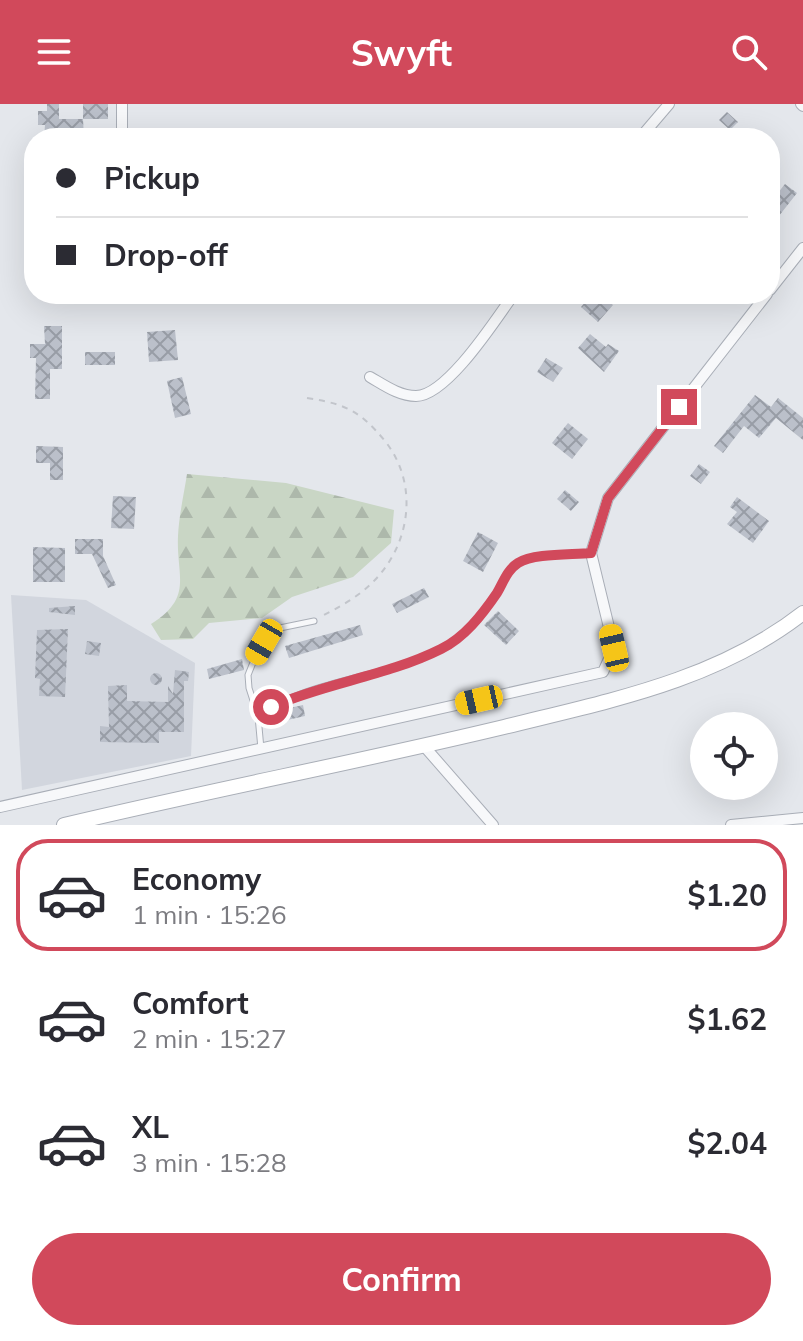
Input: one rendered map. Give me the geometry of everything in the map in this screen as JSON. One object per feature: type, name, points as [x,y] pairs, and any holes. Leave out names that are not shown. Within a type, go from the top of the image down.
[{"type":"main road","points":[[64,825],[424,746],[664,686],[732,658],[803,613]]},
{"type":"street","points":[[122,104],[122,128]]},
{"type":"street","points":[[649,128],[669,104]]},
{"type":"street","points":[[780,278],[803,248]]},
{"type":"street","points":[[370,377],[405,395],[419,397],[433,392],[470,353],[507,304]]},
{"type":"street","points":[[0,807],[603,672],[614,648],[591,553],[608,498],[760,304]]},
{"type":"street","points":[[424,746],[493,825]]},
{"type":"street","points":[[731,825],[803,818]]},
{"type":"lane","points":[[258,716],[292,697],[424,656],[451,644],[485,609],[508,572],[518,563],[529,559],[591,553]]},
{"type":"lane","points":[[261,750],[258,716],[248,675],[264,642],[280,628],[314,621]]},
{"type":"path","points":[[307,398],[352,408],[370,423],[393,451],[405,483],[408,508],[404,530],[390,560],[373,582],[355,597],[314,621]]},
{"type":"shaded area","points":[[11,595],[86,600],[195,663],[191,756],[22,790]]},
{"type":"green space","points":[[187,474],[286,483],[394,510],[391,543],[353,577],[292,597],[262,618],[209,623],[193,639],[161,640],[151,624],[164,614],[178,595],[179,528]]},
{"type":"building","points":[[47,104],[59,104],[59,119],[83,119],[83,128],[45,128],[45,125],[38,125],[38,111],[47,111]]},
{"type":"building","points":[[83,104],[108,104],[108,119],[83,119]]},
{"type":"building","points":[[727,112],[738,122],[728,128],[719,120]]},
{"type":"building","points":[[785,184],[797,193],[780,215],[780,190]]},
{"type":"building","points":[[584,304],[613,305],[598,322],[581,307]]},
{"type":"building","points":[[44,326],[62,326],[62,369],[50,369],[50,399],[35,399],[36,358],[30,358],[30,344],[45,344]]},
{"type":"building","points":[[175,330],[178,360],[149,362],[147,332]]},
{"type":"building","points":[[590,334],[606,347],[608,344],[619,351],[604,372],[578,348]]},
{"type":"building","points":[[85,352],[115,352],[115,365],[85,365]]},
{"type":"building","points":[[546,358],[563,368],[553,382],[537,372]]},
{"type":"building","points":[[182,377],[191,414],[175,418],[167,381]]},
{"type":"building","points":[[755,395],[771,407],[778,398],[803,418],[803,440],[776,418],[759,438],[744,426],[723,453],[714,446]]},
{"type":"building","points":[[568,423],[588,439],[572,459],[552,443]]},
{"type":"building","points":[[36,446],[63,447],[63,480],[50,480],[50,463],[36,463]]},
{"type":"building","points":[[699,464],[710,472],[701,484],[690,476]]},
{"type":"building","points":[[565,490],[579,502],[571,511],[557,499]]},
{"type":"building","points":[[113,496],[136,497],[134,529],[111,528]]},
{"type":"building","points":[[737,497],[769,521],[753,543],[727,524],[737,512],[730,507]]},
{"type":"building","points":[[478,532],[498,543],[483,572],[463,561]]},
{"type":"building","points":[[75,539],[103,539],[103,556],[116,585],[108,588],[92,554],[75,554]]},
{"type":"building","points":[[33,547],[65,548],[65,582],[33,582]]},
{"type":"building","points":[[424,588],[429,597],[397,613],[392,604]]},
{"type":"building","points":[[75,606],[75,615],[49,612],[49,608]]},
{"type":"building","points":[[498,611],[519,631],[506,645],[484,625]]},
{"type":"building","points":[[360,625],[363,635],[289,658],[285,646]]},
{"type":"building","points":[[68,629],[65,697],[39,696],[40,679],[35,678],[37,630]]},
{"type":"building","points":[[87,641],[101,643],[99,656],[85,654]]},
{"type":"building","points":[[242,659],[244,670],[209,679],[207,669]]},
{"type":"building","points":[[175,670],[189,672],[188,681],[184,681],[184,732],[159,732],[159,743],[100,742],[100,726],[109,727],[108,686],[127,685],[127,701],[168,702],[168,686],[173,694]]},
{"type":"building","points":[[151,674],[161,674],[161,684],[151,684]]},
{"type":"building","points":[[303,705],[305,716],[283,721],[281,710]]},
{"type":"route","points":[[271,707],[292,697],[424,656],[451,644],[485,609],[508,572],[518,563],[529,559],[591,553],[608,498],[679,407]]}]
